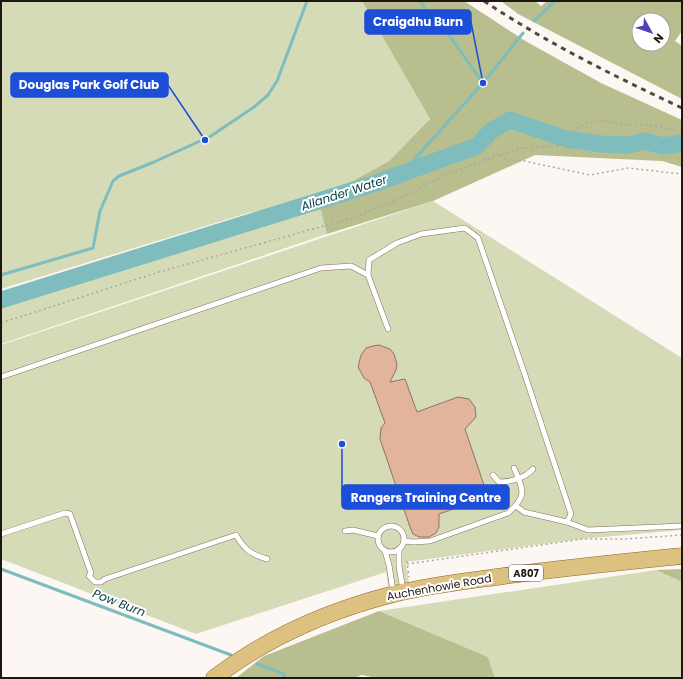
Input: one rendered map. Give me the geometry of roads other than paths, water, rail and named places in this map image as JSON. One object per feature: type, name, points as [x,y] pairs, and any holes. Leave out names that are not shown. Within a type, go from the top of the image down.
[{"type":"main road","name":"Auchenhowie Road","points":[[214,678],[255,651],[288,632],[362,603],[403,592],[537,572],[682,556]]},
{"type":"lane","points":[[388,329],[368,275],[369,260],[397,243],[421,234],[465,228],[478,238],[571,514],[567,522]]},
{"type":"lane","points":[[1,377],[321,268],[351,266],[368,275]]},
{"type":"lane","points":[[404,541],[430,541],[508,513],[516,506],[522,496],[522,488],[514,468]]},
{"type":"lane","points":[[493,475],[499,482],[506,482],[528,475],[533,469]]},
{"type":"lane","points":[[516,506],[524,512],[567,522],[588,530],[682,526]]},
{"type":"lane","points":[[1,534],[64,512],[70,514],[91,573],[89,576],[95,582],[101,582],[104,579],[236,535],[244,548],[254,555],[267,558]]},
{"type":"lane","points":[[393,526],[401,531],[404,541],[399,549],[399,566],[403,592],[389,565],[385,551],[380,546],[378,536],[384,528],[393,526]]},
{"type":"lane","points":[[345,531],[353,530],[378,536]]},
{"type":"lane","points":[[385,551],[392,552],[399,549]]},
{"type":"waterway","points":[[1,275],[93,248],[100,211],[113,181],[119,176],[211,136],[254,107],[268,95],[277,81],[307,1]]},
{"type":"waterway","points":[[420,1],[428,14],[442,25],[483,83]]},
{"type":"waterway","points":[[534,21],[555,1]]},
{"type":"waterway","points":[[402,173],[483,83],[523,33]]},
{"type":"waterway","name":"Allander Water","points":[[1,300],[376,183],[477,146],[491,131],[510,120],[566,139],[601,144],[628,145],[645,141],[663,146],[682,143]]},
{"type":"waterway","name":"Pow Burn","points":[[1,569],[231,655]]},
{"type":"waterway","name":"Pow Burn","points":[[257,664],[284,674],[285,678]]},
{"type":"railway","points":[[484,1],[556,45],[631,84],[682,108]]},
{"type":"place","name":"Craigdhu Burn","points":[[483,83]]},
{"type":"place","name":"Douglas Park Golf Club","points":[[205,140]]},
{"type":"place","name":"Rangers Training Centre","points":[[342,444]]}]
